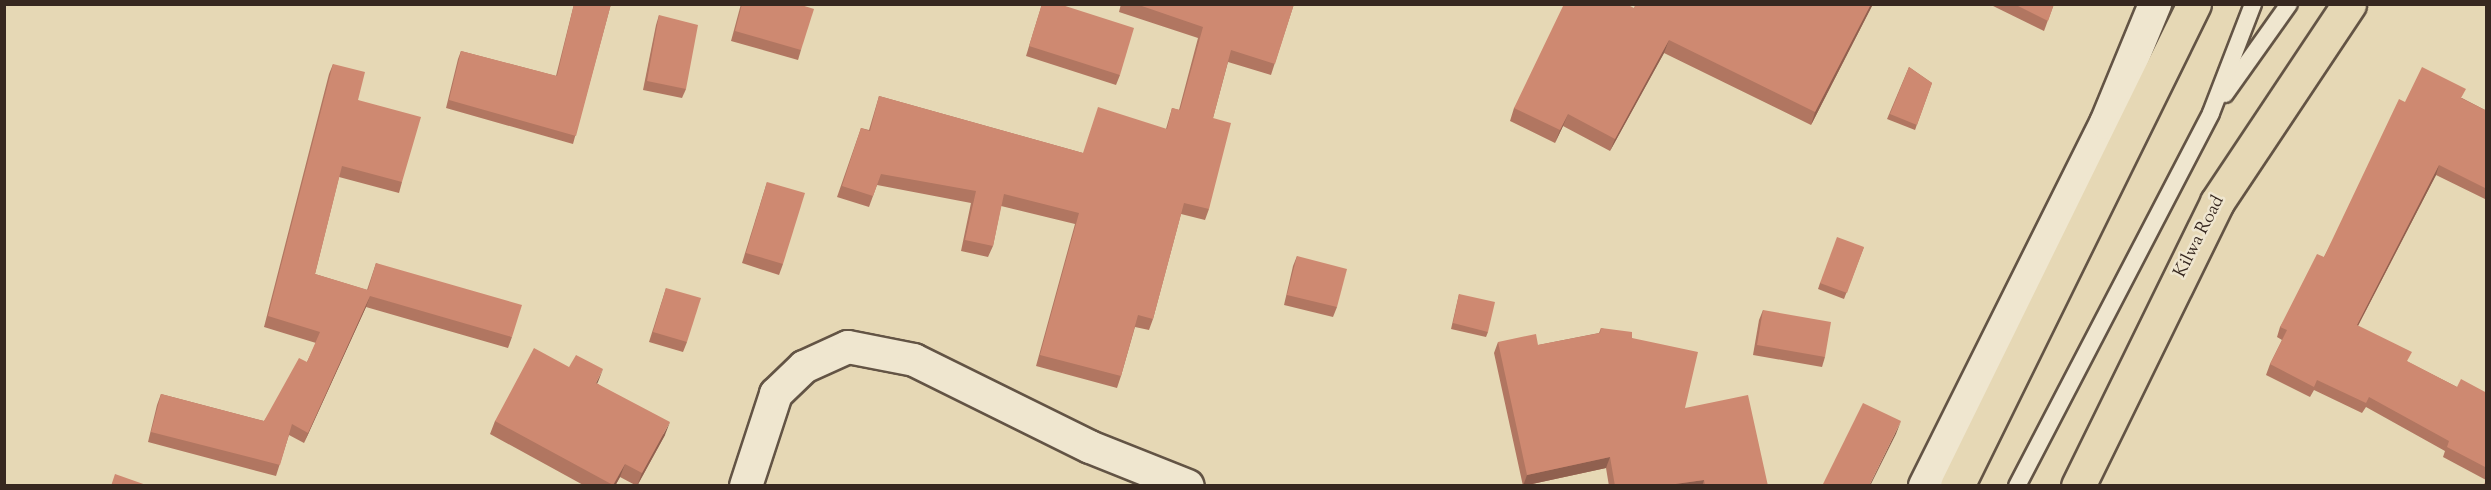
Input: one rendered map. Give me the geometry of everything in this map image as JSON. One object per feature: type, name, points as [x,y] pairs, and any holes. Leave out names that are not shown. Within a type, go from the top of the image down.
[{"type":"highway","points":[[1958,486],[2194,4]]},
{"type":"highway","name":"Kilwa Road","points":[[2078,486],[2217,202],[2349,4]]},
{"type":"street","points":[[1925,486],[2106,123],[2155,4]]},
{"type":"street","points":[[746,486],[776,394],[804,367],[848,347],[914,360],[1090,447],[1188,486]]},
{"type":"lane","points":[[2017,486],[2211,113],[2253,4]]},
{"type":"lane","points":[[2211,113],[2289,4]]},
{"type":"building","points":[[574,4],[611,4],[576,136],[449,100],[461,51],[557,76]]},
{"type":"building","points":[[742,4],[798,4],[814,9],[801,50],[735,31]]},
{"type":"building","points":[[1042,4],[1059,4],[1134,28],[1120,75],[1029,46]]},
{"type":"building","points":[[1136,4],[1294,4],[1275,64],[1231,50],[1213,118],[1231,123],[1209,209],[1184,203],[1153,319],[1138,315],[1121,376],[1040,355],[1079,213],[1004,194],[993,246],[965,240],[976,191],[881,174],[873,196],[842,186],[861,128],[870,131],[879,96],[1083,153],[1098,107],[1167,129],[1172,108],[1180,110],[1203,27]]},
{"type":"building","points":[[1564,4],[1626,4],[1634,8],[1636,4],[1871,4],[1815,112],[1669,40],[1615,139],[1568,114],[1560,130],[1514,108]]},
{"type":"building","points":[[2014,4],[2054,4],[2048,21]]},
{"type":"building","points":[[659,15],[698,25],[686,89],[647,81]]},
{"type":"building","points":[[333,64],[365,72],[358,100],[421,117],[402,182],[342,166],[315,274],[368,290],[376,263],[522,305],[512,337],[370,296],[308,433],[292,424],[280,465],[151,432],[161,394],[264,421],[299,358],[307,362],[320,332],[268,316]]},
{"type":"building","points":[[1909,67],[1932,83],[1917,125],[1890,114]]},
{"type":"building","points":[[2422,67],[2466,89],[2461,98],[2487,111],[2487,189],[2439,165],[2357,325],[2412,352],[2407,361],[2457,387],[2461,379],[2487,393],[2487,468],[2447,447],[2449,441],[2369,397],[2366,403],[2317,380],[2314,387],[2270,364],[2287,330],[2280,327],[2317,254],[2324,257],[2399,99],[2405,102]]},
{"type":"building","points":[[767,182],[805,193],[783,264],[746,253]]},
{"type":"building","points":[[1837,237],[1864,247],[1847,293],[1820,283]]},
{"type":"building","points":[[1297,256],[1347,269],[1337,307],[1287,295]]},
{"type":"building","points":[[666,288],[701,298],[687,342],[653,332]]},
{"type":"building","points":[[1459,294],[1495,302],[1488,332],[1453,323]]},
{"type":"building","points":[[1763,310],[1831,322],[1825,357],[1757,345]]},
{"type":"building","points":[[1601,328],[1632,332],[1632,338],[1698,352],[1685,408],[1748,395],[1768,486],[1705,486],[1704,480],[1661,486],[1615,486],[1610,457],[1527,475],[1498,342],[1536,334],[1538,345],[1600,333]]},
{"type":"building","points":[[534,348],[569,367],[576,355],[603,369],[596,383],[670,422],[642,473],[625,464],[613,485],[495,421]]},
{"type":"building","points":[[1863,403],[1901,421],[1869,486],[1822,486]]},
{"type":"building","points":[[115,474],[149,486],[111,486]]}]
